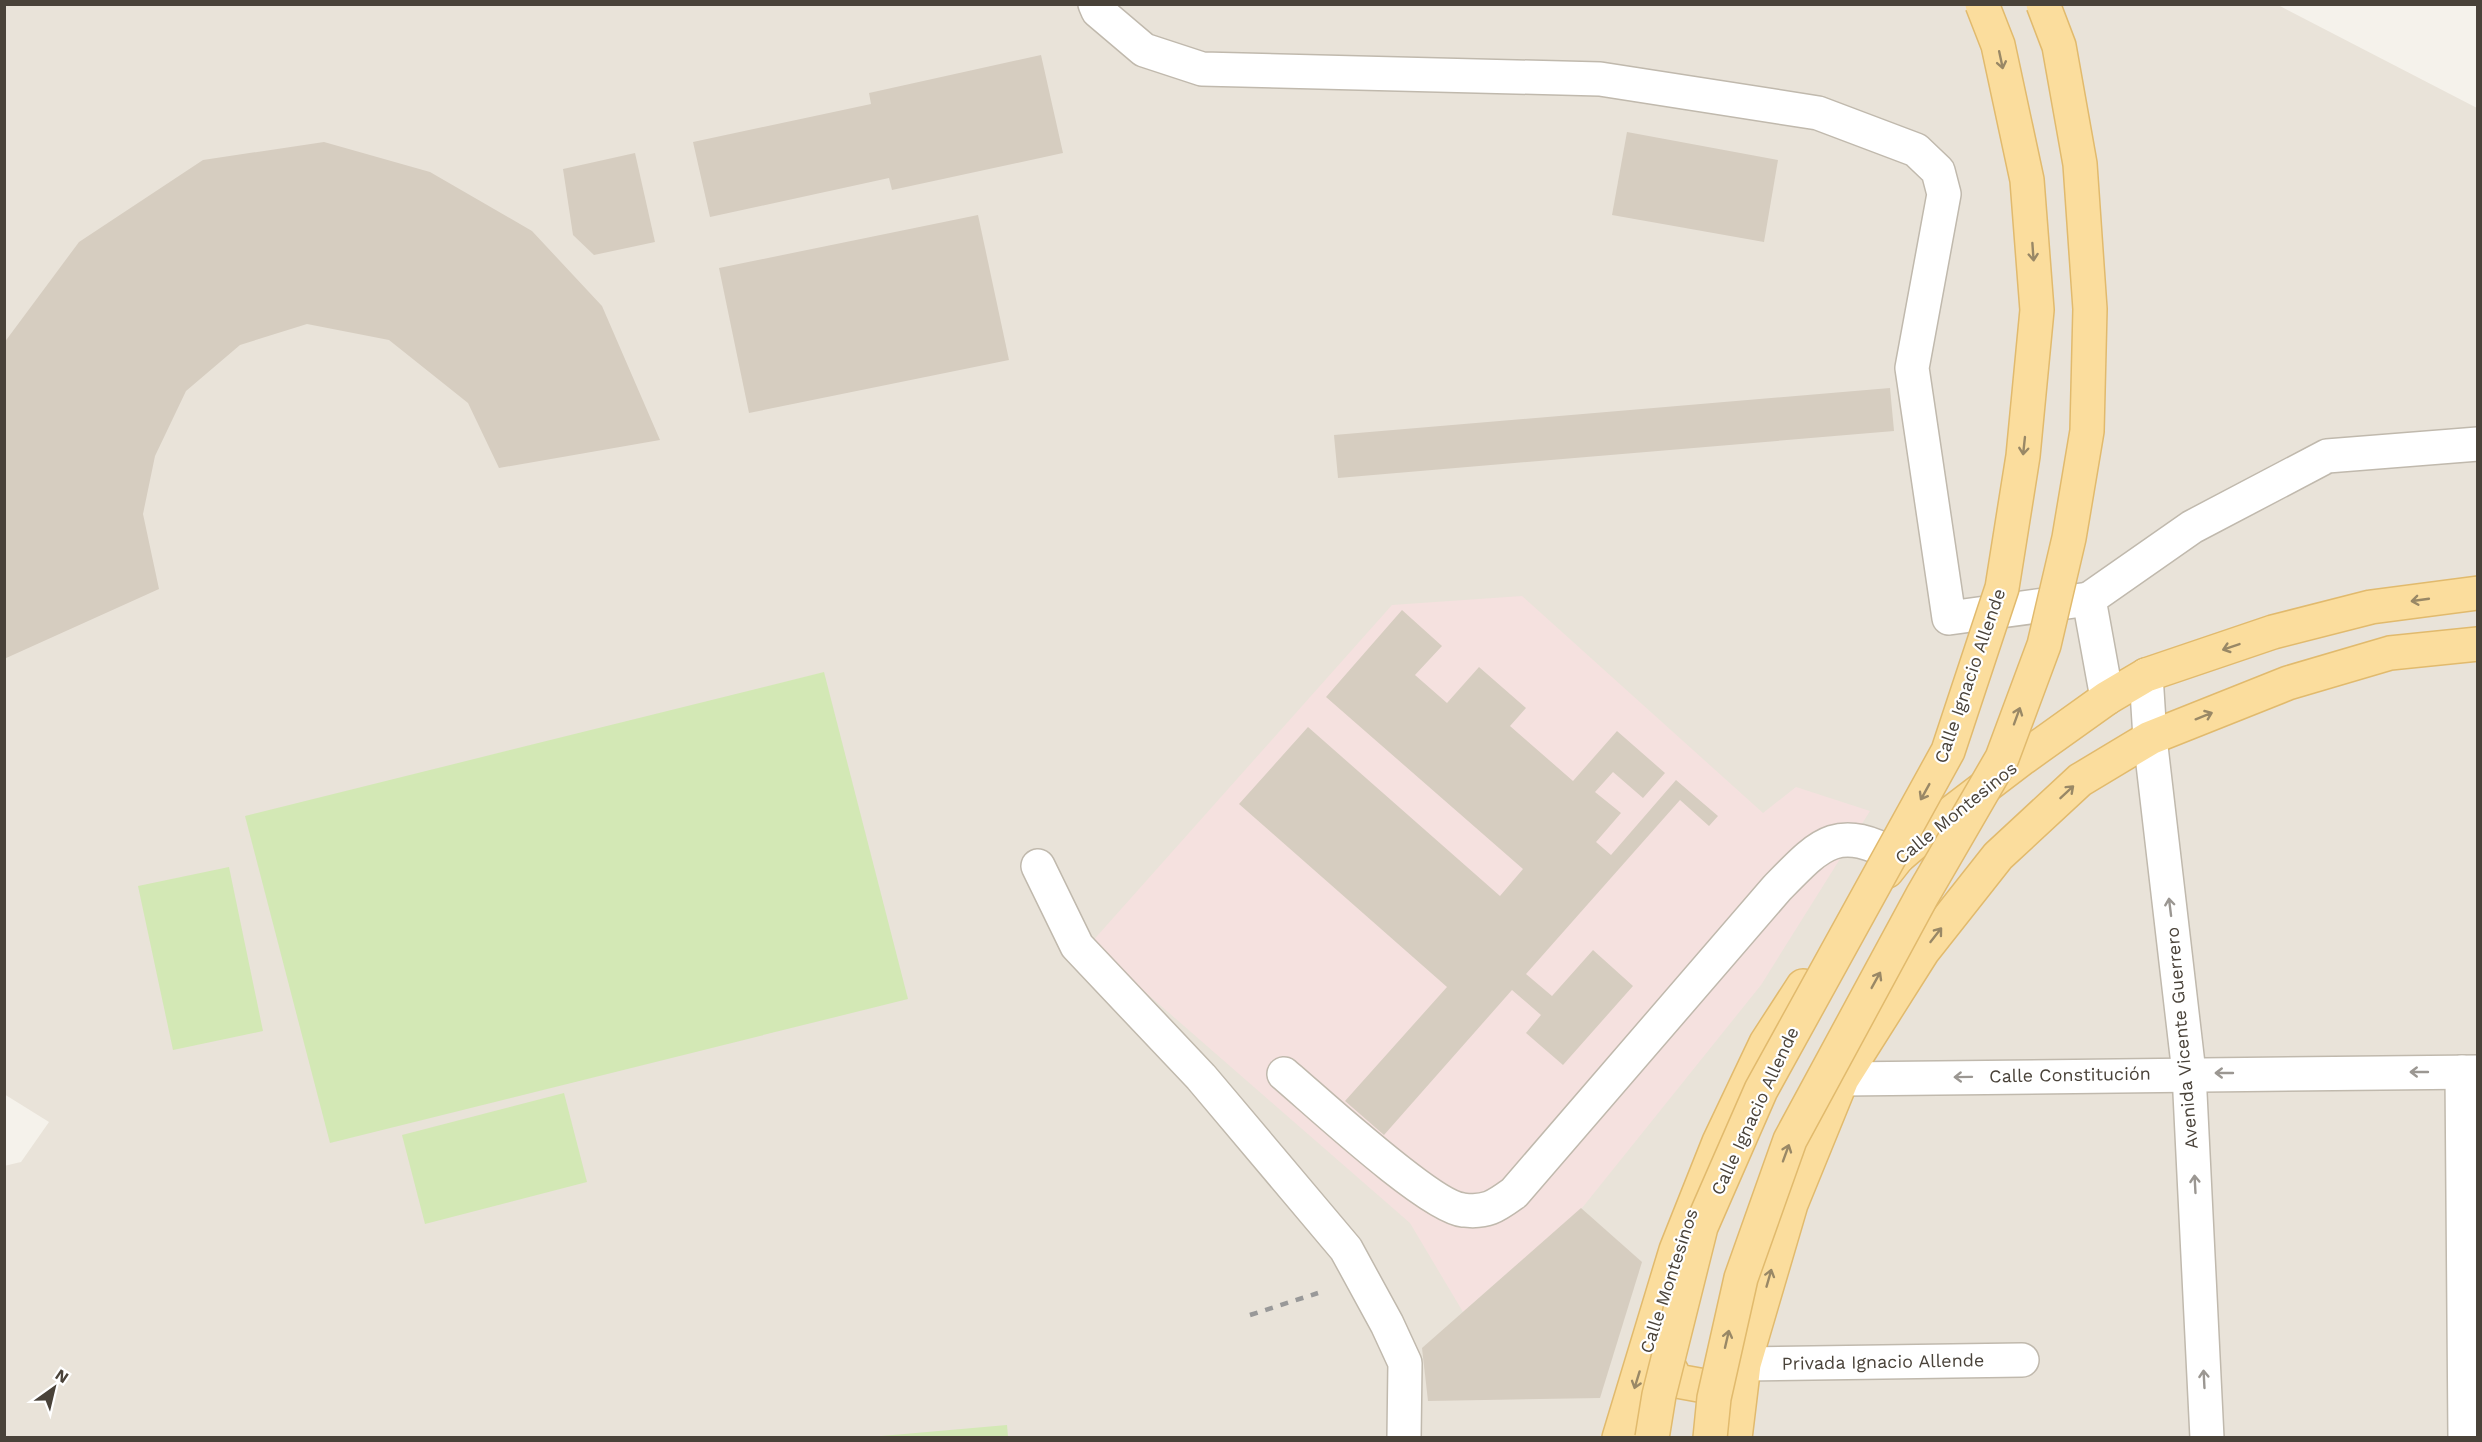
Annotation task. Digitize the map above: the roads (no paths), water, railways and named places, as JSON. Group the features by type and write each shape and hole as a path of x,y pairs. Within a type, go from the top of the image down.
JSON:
{"main road":[{"name":"Calle Ignacio Allende","path":"1652,1437 1659,1395 1701,1227 1761,1090 1948,751 2002,588 2023,456 2037,310 2028,180 1998,45 1982,4"},
{"path":"1710,1437 1714,1398 1741,1278 1790,1140 1922,896 2002,758 2044,645 2066,549 2087,431 2090,309 2080,164 2059,46 2043,4"},
{"name":"Calle Montesinos","path":"1619,1437 1676,1250 1719,1142 1766,1043 1841,927 1898,857 1939,822 2107,698 2146,675 2273,632 2371,607 2478,593"},
{"path":"1735,1437 1744,1364 1791,1204 1842,1079 1923,951 1998,856 2080,780 2150,738 2288,683 2390,653 2478,644"},
{"path":"1650,1335 1677,1381 1710,1387 1744,1364"}],"street":[{"path":"1095,4 1098,11 1144,50 1202,69 1600,79 1818,113 1916,150 1938,171 1944,194 1912,368 1949,618 2089,599 2192,527 2327,456 2478,444"},
{"path":"2089,599 2107,698"},
{"name":"Avenida Vicente Guerrero","path":"2146,675 2150,738 2189,1073 2207,1437"},
{"path":"1284,1074 1432,1197 1461,1210 1490,1210 1514,1193 1777,888 1813,851 1837,840 1848,840 1871,842 1898,857"},
{"path":"1038,866 1077,946 1201,1077 1346,1249 1387,1324 1405,1363 1404,1437"},
{"path":"2465,1437 2470,1072"},
{"name":"Calle Constitución","path":"1842,1079 2189,1073 2470,1072"},
{"name":"Privada Ignacio Allende","path":"1744,1364 2022,1360"}],"railway":[{"path":"1250,1315 1318,1293"}]}
